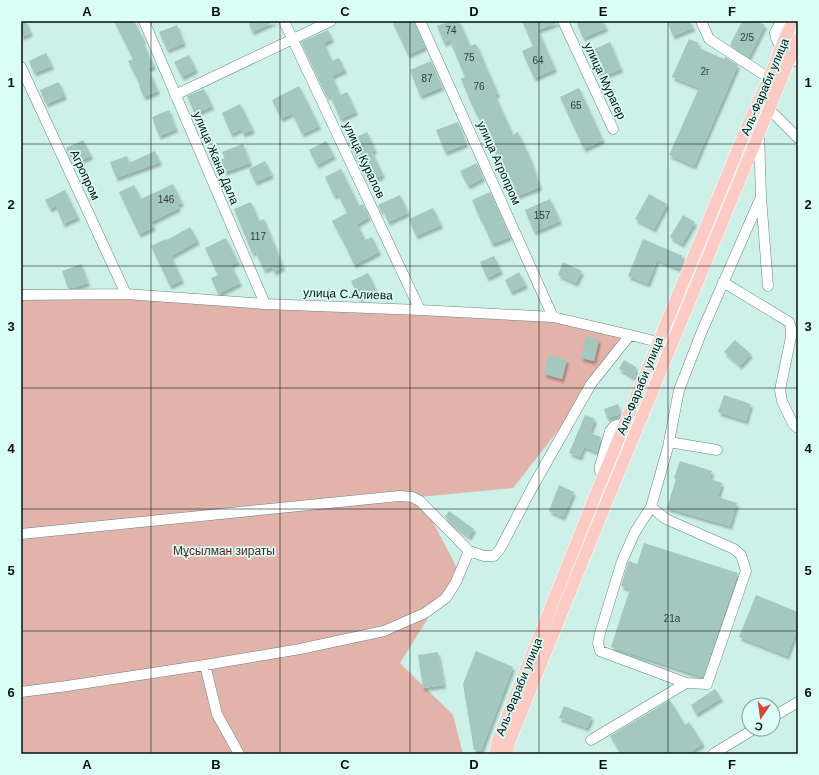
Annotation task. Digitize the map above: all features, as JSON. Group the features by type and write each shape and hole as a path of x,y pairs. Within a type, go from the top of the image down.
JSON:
{"main road":[{"name":"Аль-Фараби улица","path":"495,754 498,740 603,476 747,127 793,21"},
{"name":"Аль-Фараби улица","path":"507,754 509,743 670,348 769,109 795,58 798,39"}],"street":[{"name":"улица Жана Дала","path":"144,21 265,304"},
{"name":"улица Куралов","path":"284,21 420,310"},
{"path":"175,95 331,21"},
{"name":"улица Агропром","path":"420,21 554,317"},
{"name":"улица Мурагер","path":"563,21 613,129"},
{"path":"701,21 710,39 769,78"},
{"path":"781,21 775,33 776,38 781,48 795,58"},
{"name":"Агропром","path":"21,67 126,294"},
{"path":"769,109 798,138"},
{"path":"759,133 761,197 768,286"},
{"path":"651,507 666,519 734,549 741,555 746,572 707,684 686,683 600,651 598,643 622,561 635,532 651,507 669,442 680,390 702,331 761,197"},
{"path":"723,282 790,322 791,337 780,390 782,401 793,424 798,428"},
{"name":"улица С.Алиева","path":"21,296 126,294 265,304 554,317 658,342 670,348"},
{"path":"21,534 399,496 412,497 420,501 469,551 484,556 494,556 500,549 590,384 630,335"},
{"path":"669,442 716,450"},
{"path":"21,692 205,665 300,649 384,631 425,613 446,598 456,582 469,551"},
{"path":"205,665 217,714 239,754"},
{"path":"591,740 686,683"},
{"path":"781,712 798,702"},
{"path":"713,754 741,737"}],"green space":[{"name":"Мұсылман зираты","path":"126,294 553,317 635,333 513,488 420,497 458,570 400,663 453,715 463,754 21,754 21,295"}],"building":[{"path":"21,21 26,21 31,33 21,37"},
{"path":"114,21 134,21 144,40 142,41 154,66 148,69 158,91 144,97 139,86 140,85 128,61 133,59"},
{"path":"248,21 276,21 252,32"},
{"path":"392,21 414,21 425,47 408,55"},
{"path":"449,21 459,21 470,46 476,44 498,94 495,95 513,135 518,132 530,158 540,187 517,196 507,169 504,170 472,105 461,79 465,77 450,41 444,43 437,26"},
{"path":"522,21 557,21 557,23 538,30 555,69 534,78 522,51 533,46"},
{"path":"576,21 603,21 606,28 583,38"},
{"path":"667,21 690,21 693,28 673,36"},
{"path":"742,21 756,21 765,25 749,57 730,45"},
{"path":"177,25 184,43 167,50 159,32"},
{"path":"328,30 332,39 324,43 332,61 339,58 345,70 332,76 340,95 347,92 356,112 340,119 330,95 327,97 301,42"},
{"path":"689,39 699,43 697,47 724,59 725,57 738,65 694,166 669,155 699,88 672,77"},
{"path":"610,42 621,69 599,78 588,52"},
{"path":"46,53 52,66 34,73 29,61"},
{"path":"189,55 196,70 182,77 174,62"},
{"path":"431,61 442,87 420,96 410,70"},
{"path":"59,82 65,96 46,104 40,90"},
{"path":"299,86 319,126 302,134 292,113 281,119 272,100"},
{"path":"579,88 603,140 584,149 560,97"},
{"path":"204,89 212,106 195,114 187,96"},
{"path":"240,104 253,130 243,134 241,129 231,134 222,113"},
{"path":"169,110 176,129 159,136 152,117"},
{"path":"458,122 466,144 445,152 436,130"},
{"path":"367,132 375,150 372,152 383,175 368,182 348,141"},
{"path":"83,140 91,156 73,164 66,148"},
{"path":"326,141 334,156 317,165 309,150"},
{"path":"243,144 250,163 225,172 220,160 225,158 222,152"},
{"path":"155,151 160,162 116,178 110,162 127,156 129,163"},
{"path":"265,161 272,175 255,182 249,169"},
{"path":"477,163 483,178 468,186 460,171"},
{"path":"341,169 359,206 363,204 369,217 357,224 365,240 372,237 379,252 354,265 332,221 347,213 338,194 334,196 325,177"},
{"path":"173,184 182,203 177,205 179,208 151,222 154,227 139,234 119,192 134,185 141,199"},
{"path":"65,190 78,217 63,224 56,206 50,209 45,200"},
{"path":"490,192 510,237 492,244 472,200"},
{"path":"649,194 667,204 654,229 635,219"},
{"path":"400,195 408,213 388,222 383,210 381,211 378,205"},
{"path":"550,199 560,221 534,232 525,210"},
{"path":"251,202 259,221 264,219 283,267 274,272 272,267 264,270 255,251 252,253 234,209"},
{"path":"433,208 441,225 416,236 409,219"},
{"path":"683,215 695,222 682,244 670,237"},
{"path":"190,227 198,241 171,256 182,280 170,286 151,246 166,239 167,240"},
{"path":"226,238 238,262 231,265 240,283 218,294 211,278 218,275 205,248"},
{"path":"643,239 683,256 681,257 685,259 680,269 657,260 648,284 628,276"},
{"path":"494,256 501,271 487,278 480,262"},
{"path":"563,262 582,271 576,283 558,275"},
{"path":"81,264 88,283 73,288 68,288 62,271"},
{"path":"519,272 526,285 511,292 505,280"},
{"path":"368,273 376,290 359,298 351,281"},
{"path":"586,336 599,340 594,361 581,358"},
{"path":"735,340 751,354 740,366 724,352"},
{"path":"548,355 567,360 562,379 544,374"},
{"path":"624,360 636,367 635,378 619,369"},
{"path":"724,395 751,404 746,421 718,412"},
{"path":"618,404 621,414 607,418 604,409"},
{"path":"585,415 595,419 590,433 601,437 597,452 584,447 580,457 569,453"},
{"path":"680,461 712,471 710,479 722,483 718,497 737,503 730,526 667,508 676,479 674,478"},
{"path":"559,485 574,492 563,517 549,511"},
{"path":"449,511 474,529 469,537 445,517"},
{"path":"644,543 738,573 703,677 611,647 630,589 621,586 628,563 629,561 637,564"},
{"path":"756,595 798,612 798,628 787,656 739,637"},
{"path":"476,651 513,667 481,751 474,750 463,684"},
{"path":"438,652 444,685 423,688 418,655"},
{"path":"715,689 721,698 696,714 691,705"},
{"path":"670,700 685,725 689,722 703,744 687,754 621,754 610,736"},
{"path":"564,706 592,717 587,728 559,718"}]}
